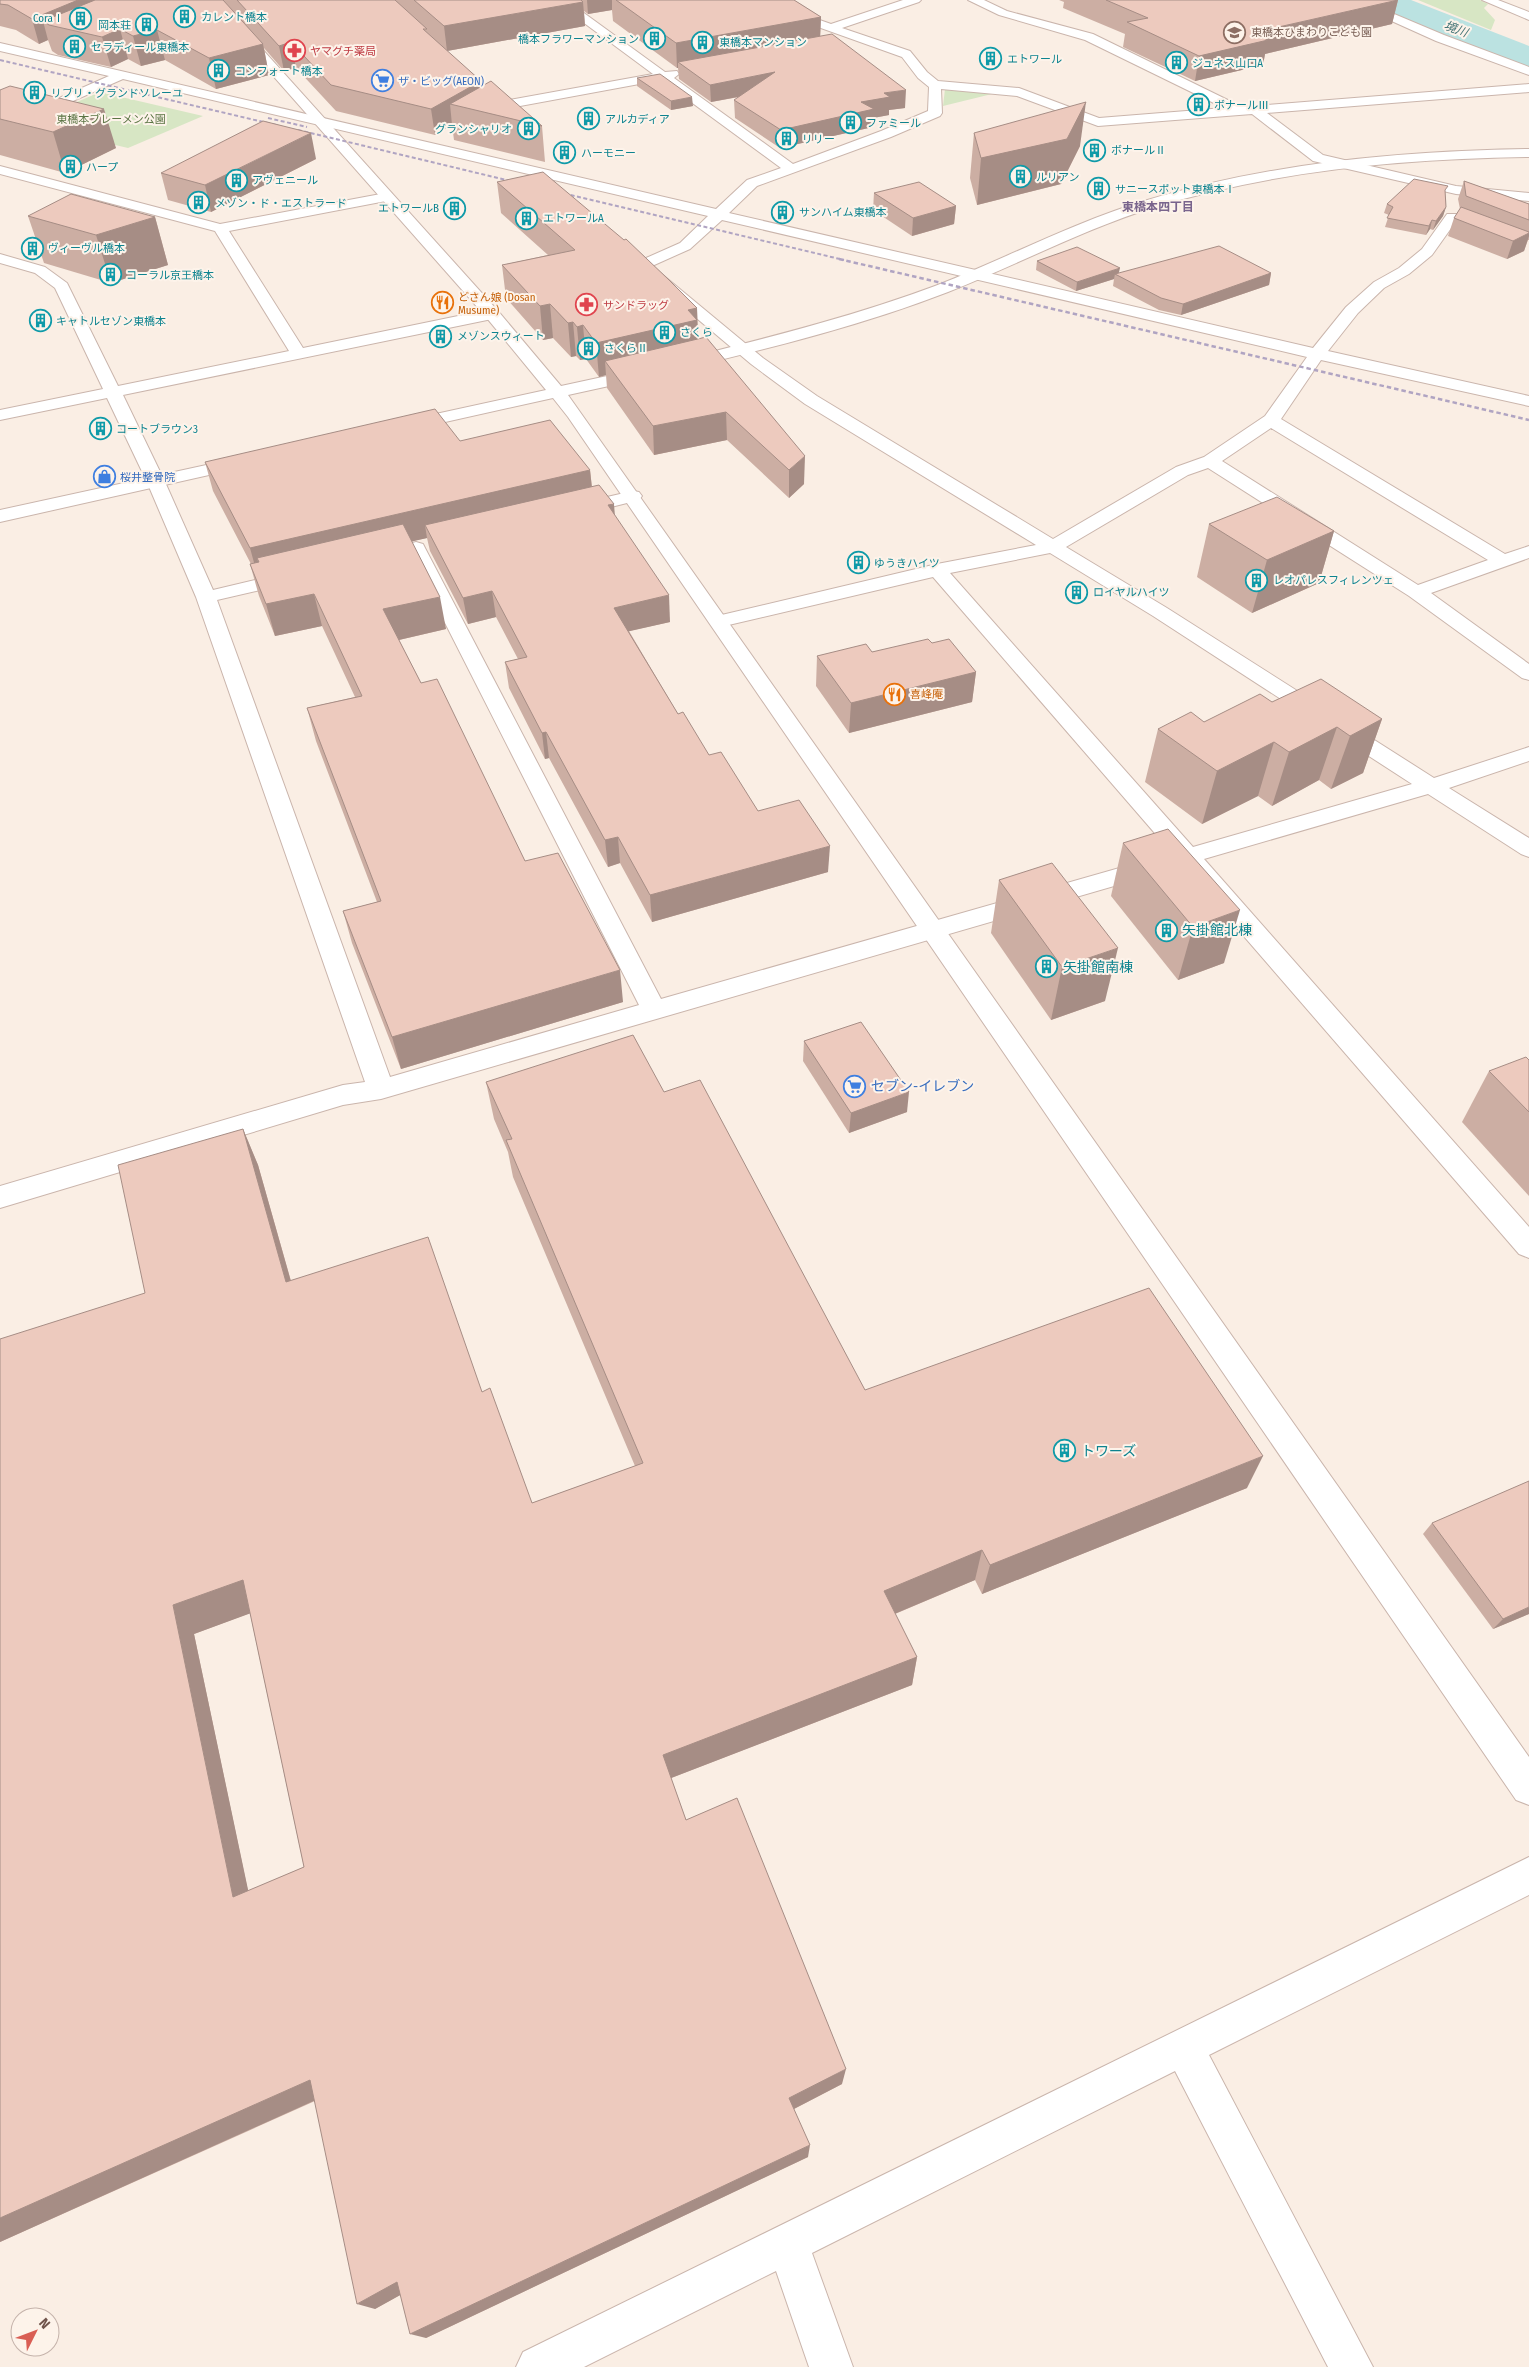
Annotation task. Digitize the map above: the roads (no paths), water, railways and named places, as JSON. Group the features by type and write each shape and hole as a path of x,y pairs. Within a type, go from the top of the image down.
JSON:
{"street":[{"path":"559,0 791,169"},
{"path":"752,0 906,54 916,63 925,80 935,85 1019,92 1098,122 1529,88"},
{"path":"832,27 915,0"},
{"path":"974,0 1004,13 1089,37 1238,110"},
{"path":"1351,0 1440,38 1529,71"},
{"path":"1488,0 1529,16"},
{"path":"1502,6 1523,0"},
{"path":"212,1 386,198 492,314 558,392 633,496 932,930 1529,1787"},
{"path":"585,20 605,16"},
{"path":"837,44 866,39"},
{"path":"0,46 1317,354 1529,401"},
{"path":"30,54 48,46"},
{"path":"485,114 500,106 681,73"},
{"path":"0,129 122,76"},
{"path":"935,85 935,113 886,134 752,183 685,246 642,265 743,350 811,400 1160,612 1529,850"},
{"path":"487,95 500,106"},
{"path":"1254,109 1308,152 1340,164 1456,190 1529,197"},
{"path":"428,147 445,137"},
{"path":"390,430 743,350 858,318 978,275 1089,226 1149,204 1246,180 1340,164 1436,156 1529,153"},
{"path":"0,170 220,228 386,198"},
{"path":"720,621 937,570 1052,546 1182,471 1210,460 1270,420 1317,354 1352,310 1379,285 1404,271 1427,252 1452,217 1451,195 1456,190"},
{"path":"1452,217 1470,224"},
{"path":"220,228 300,354"},
{"path":"0,258 40,270 62,286 156,482 206,597 380,1089"},
{"path":"0,415 492,314"},
{"path":"1270,420 1503,561"},
{"path":"0,516 254,460"},
{"path":"1210,460 1416,592 1529,674"},
{"path":"560,513 633,496"},
{"path":"416,548 654,1009"},
{"path":"1416,592 1529,552"},
{"path":"937,570 1529,1246"},
{"path":"206,597 311,572"},
{"path":"0,1197 343,1095 380,1089 1186,855 1431,786 1529,754"},
{"path":"538,2367 1529,1875"},
{"path":"1183,2046 1351,2367"},
{"path":"787,2243 831,2367"}],"waterway":[{"name":"境川","path":"1383,0 1529,57"}],"railway":[{"path":"0,60 276,125"},
{"path":"268,118 307,127"},
{"path":"298,130 519,183"},
{"path":"558,192 844,260"},
{"path":"839,259 1529,420"}],"place":[{"name":"カレント橋本","path":"185,17"},
{"name":"CoraⅠ","path":"80,18"},
{"name":"岡本荘","path":"147,25"},
{"name":"東橋本ひまわりこども園","path":"1235,32"},
{"name":"橋本フラワーマンション","path":"655,39"},
{"name":"東橋本マンション","path":"703,42"},
{"name":"セラディール東橋本","path":"75,47"},
{"name":"ヤマグチ薬局","path":"294,51"},
{"name":"エトワール","path":"991,59"},
{"name":"ジュネス山口A","path":"1176,63"},
{"name":"コンフォート橋本","path":"219,71"},
{"name":"ザ・ビッグ(AEON)","path":"382,81"},
{"name":"リブリ・グランドソレーユ","path":"35,93"},
{"name":"ボナールⅢ","path":"1198,105"},
{"name":"アルカディア","path":"589,119"},
{"name":"ファミール","path":"850,123"},
{"name":"グランシャリオ","path":"528,129"},
{"name":"リリー","path":"786,139"},
{"name":"ボナールⅡ","path":"1095,150"},
{"name":"ハーモニー","path":"565,153"},
{"name":"ハープ","path":"70,167"},
{"name":"ルリアン","path":"1020,177"},
{"name":"アヴェニール","path":"236,180"},
{"name":"サニースポット東橋本Ⅰ","path":"1099,189"},
{"name":"メゾン・ド・エストラード","path":"199,203"},
{"name":"エトワールB","path":"455,208"},
{"name":"サンハイム東橋本","path":"783,212"},
{"name":"エトワールA","path":"527,218"},
{"name":"ヴィーヴル橋本","path":"32,248"},
{"name":"コーラル京王橋本","path":"110,275"},
{"name":"どさん娘 (Dosan Musume)","path":"442,303"},
{"name":"サンドラッグ","path":"587,305"},
{"name":"キャトルセゾン東橋本","path":"40,321"},
{"name":"さくら","path":"664,332"},
{"name":"メゾンスウィート","path":"441,336"},
{"name":"さくらⅡ","path":"588,348"},
{"name":"コートブラウン3","path":"100,429"},
{"name":"桜井整骨院","path":"104,477"},
{"name":"ゆうきハイツ","path":"858,563"},
{"name":"レオパレスフィレンツェ","path":"1257,580"},
{"name":"ロイヤルハイツ","path":"1077,592"},
{"name":"喜峰庵","path":"894,694"},
{"name":"矢掛館北棟","path":"1166,930"},
{"name":"矢掛館南棟","path":"1047,967"},
{"name":"セブン-イレブン","path":"855,1086"},
{"name":"トワーズ","path":"1065,1451"}],"district":[{"name":"東橋本四丁目","path":"1158,207"}],"park label":[{"name":"東橋本ブレーメン公園","path":"111,119"}]}
